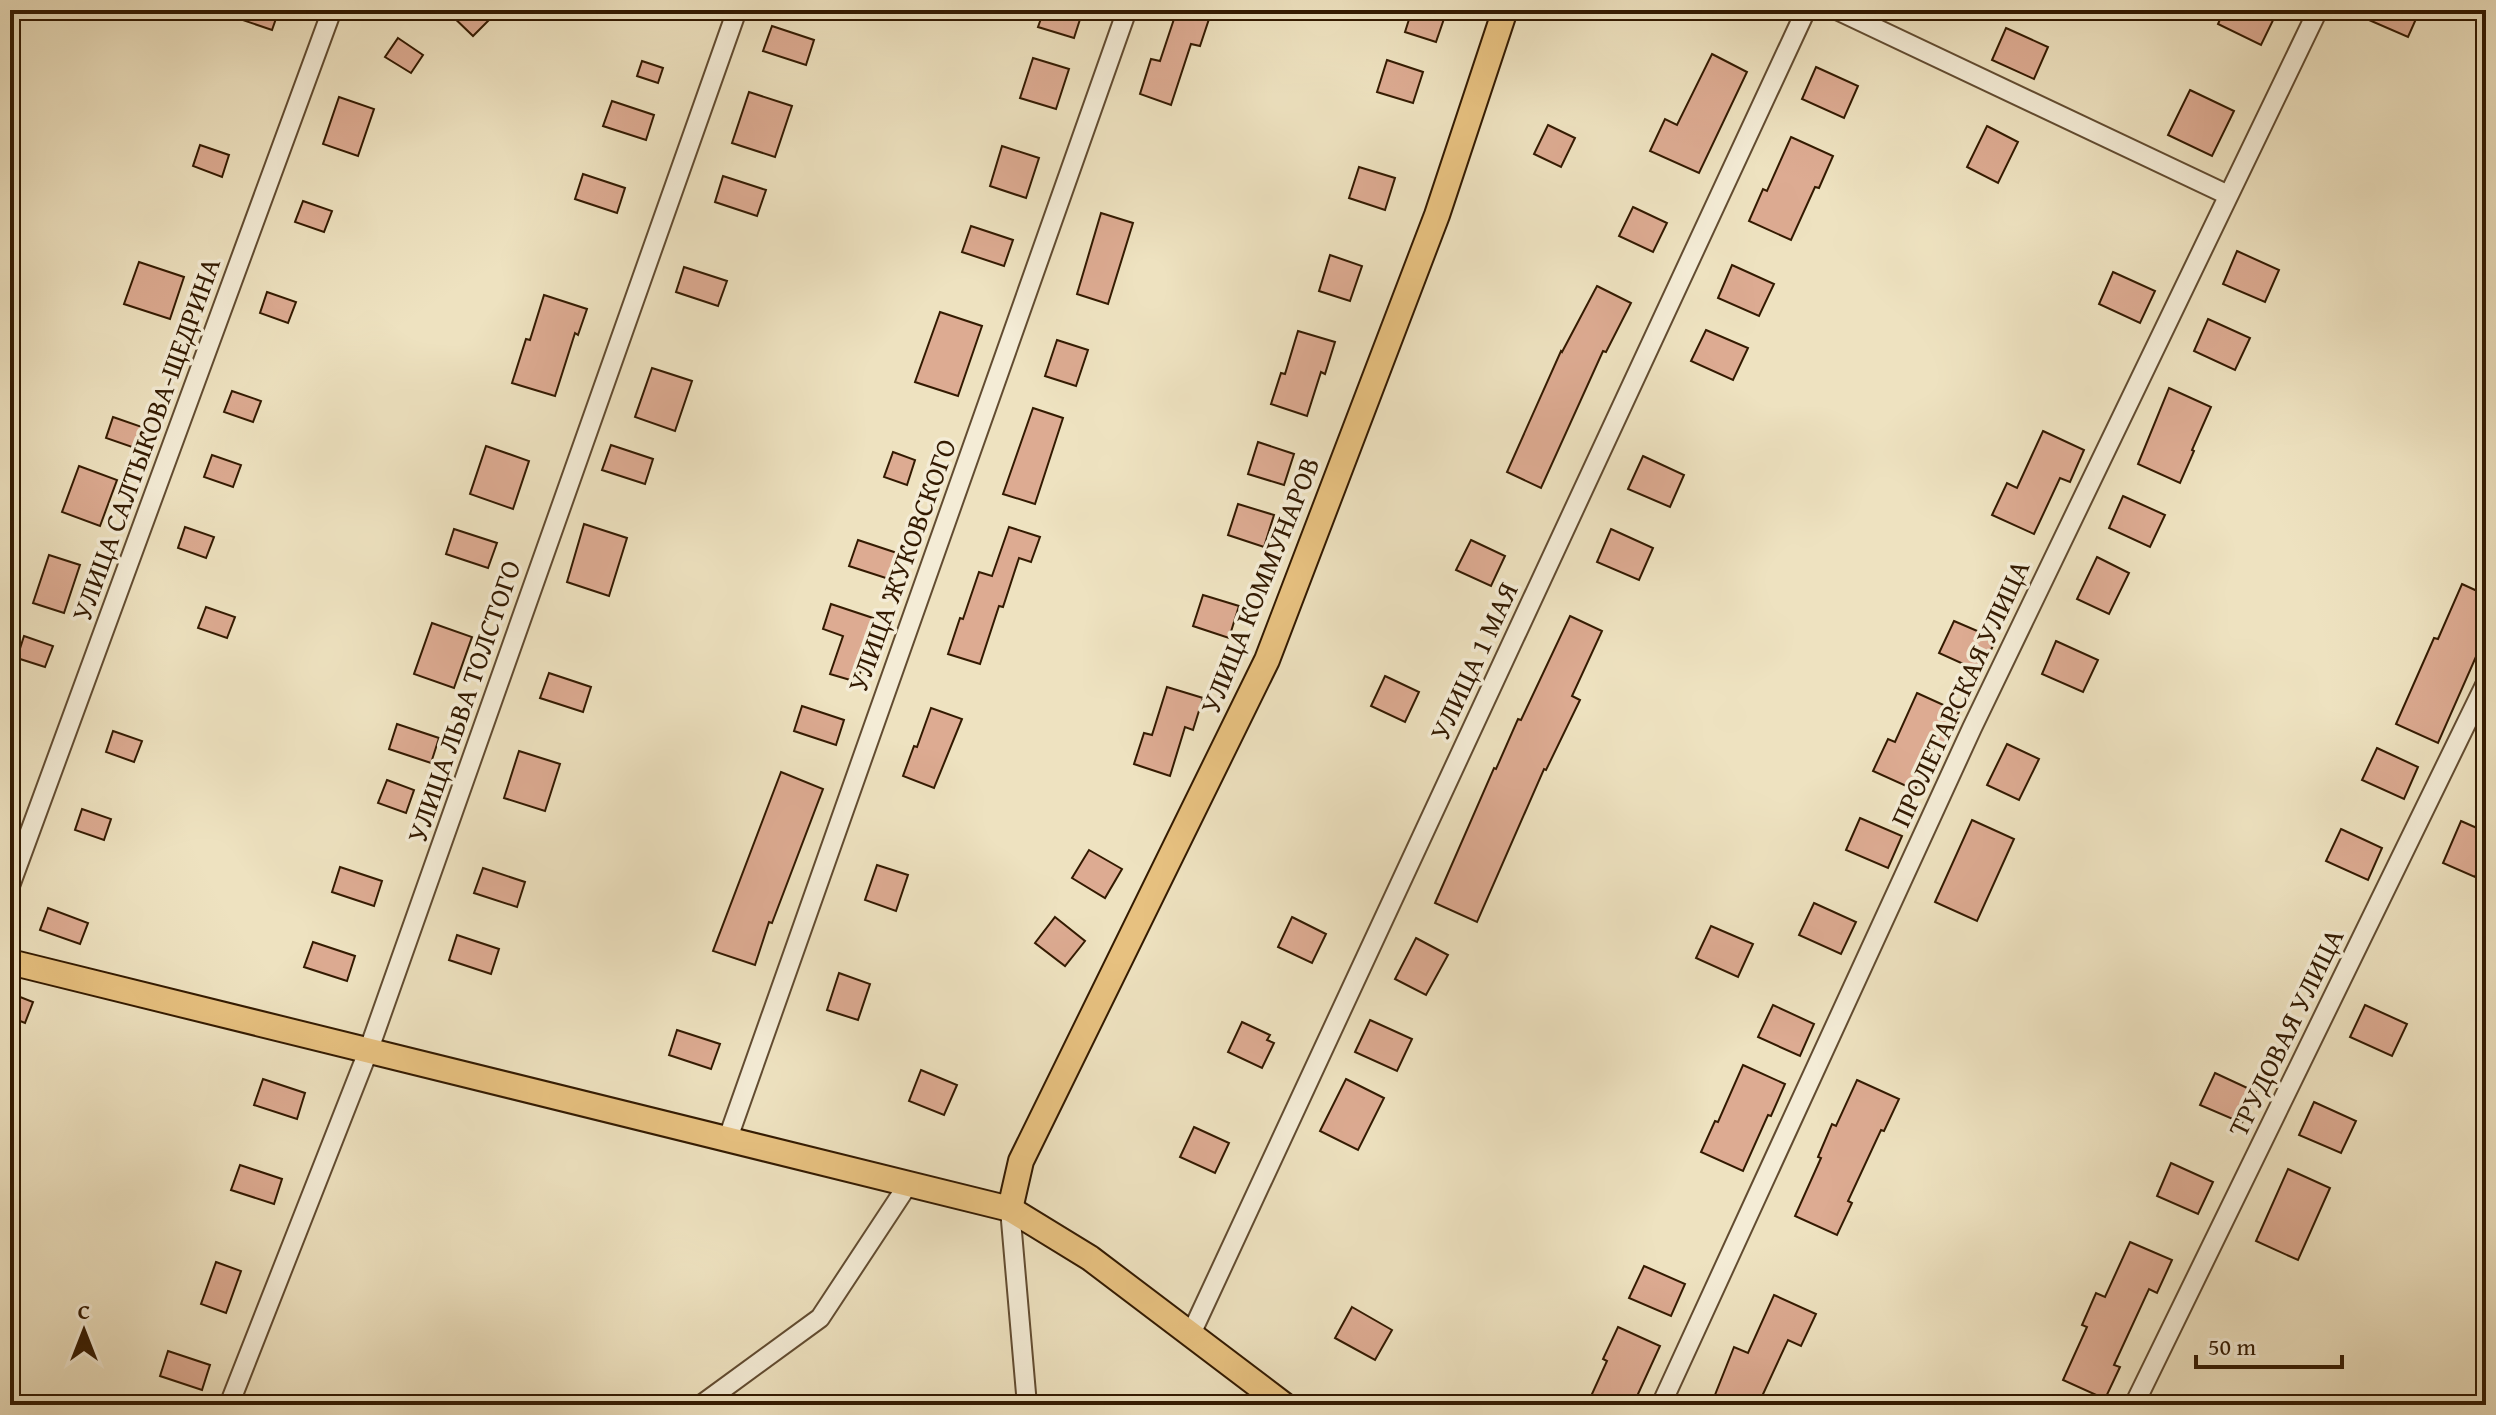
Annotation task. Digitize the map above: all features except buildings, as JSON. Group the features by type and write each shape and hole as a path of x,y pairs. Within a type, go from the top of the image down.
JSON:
{"main road":[{"name":"УЛИЦА КОММУНАРОВ","path":"1010,1209 1021,1161 1267,660 1437,215 1505,10"},
{"path":"10,962 1010,1209 1090,1258 1284,1405"}],"street":[{"name":"УЛИЦА САЛТЫКОВА-ЩЕДРИНА","path":"10,886 332,10"},
{"name":"УЛИЦА ЛЬВА ТОЛСТОГО","path":"229,1405 369,1049 737,10"},
{"name":"УЛИЦА ЖУКОВСКОГО","path":"728,1138 1127,10"},
{"name":"УЛИЦА 1 МАЯ","path":"1190,1336 1806,10"},
{"path":"1837,10 2228,195"},
{"name":"ПРОЛЕТАРСКАЯ УЛИЦА","path":"1661,1405 1972,728 2318,10"},
{"name":"ТРУДОВАЯ УЛИЦА","path":"2134,1405 2486,683"},
{"path":"701,1405 820,1318 909,1183"},
{"path":"1010,1209 1027,1405"}]}
